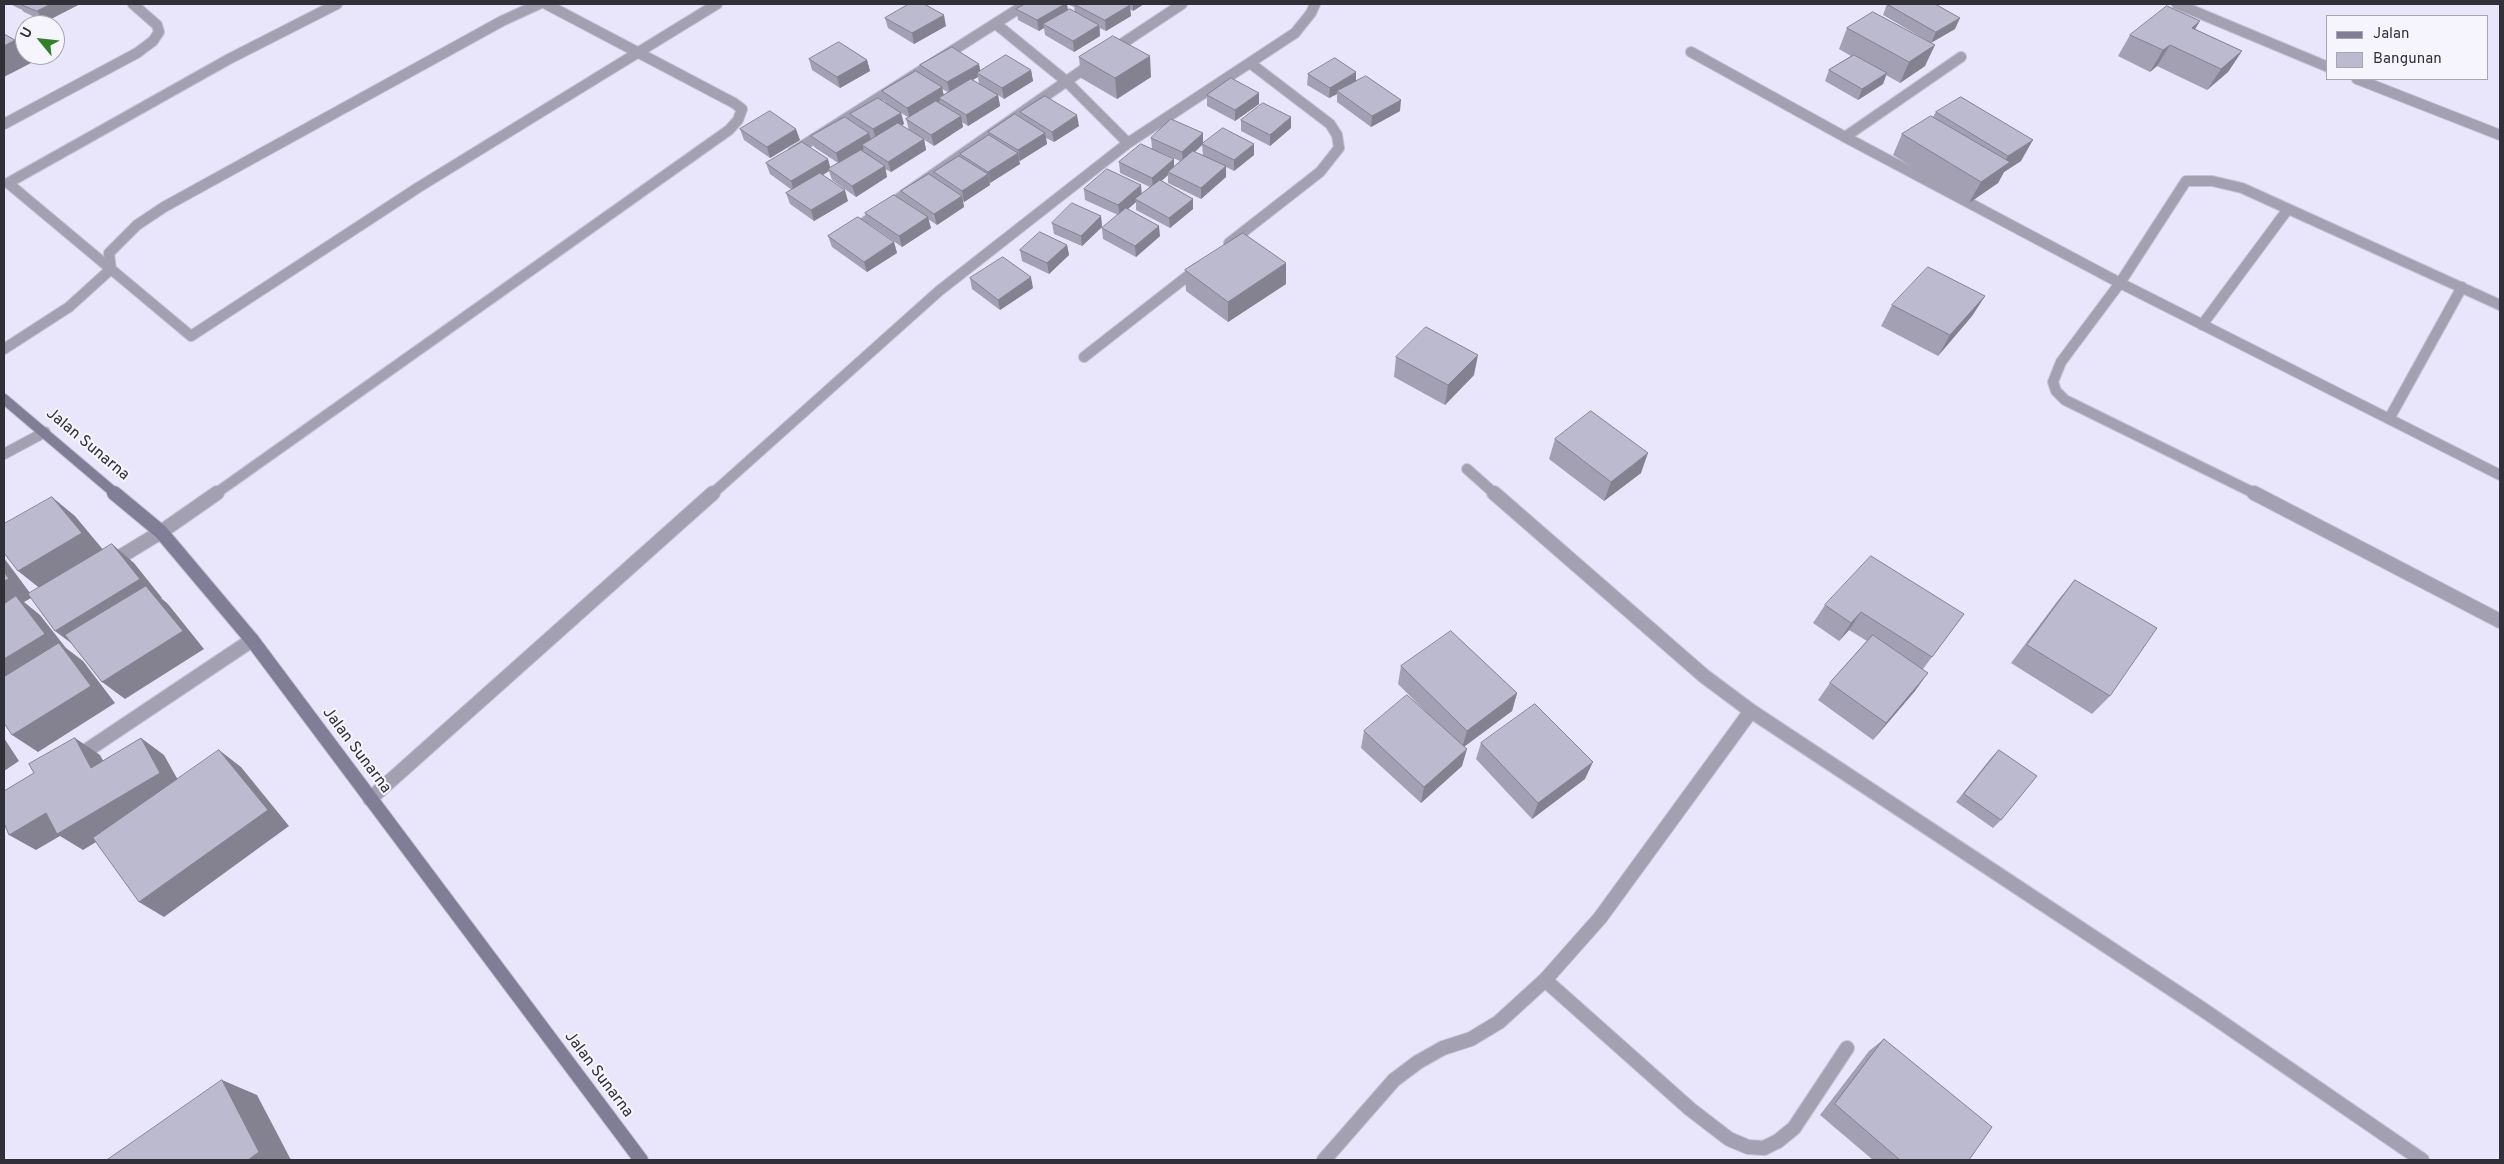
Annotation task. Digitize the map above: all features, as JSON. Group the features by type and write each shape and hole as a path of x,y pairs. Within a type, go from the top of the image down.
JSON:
{"street":[{"path":"4,124 119,63 153,42 159,32 157,25 133,4"},
{"path":"337,4 229,60 8,183 191,336 418,187 717,4"},
{"path":"111,269 109,253 137,225 164,207 493,26 539,4"},
{"path":"103,567 161,532 730,130 738,120 742,109 734,103 546,4"},
{"path":"789,155 1026,4"},
{"path":"840,240 1066,80 1182,4"},
{"path":"370,798 939,291 1128,144 1295,32 1312,13 1315,4"},
{"path":"2177,4 2326,66"},
{"path":"996,24 1066,80 1128,144"},
{"path":"1690,52 2120,284 2500,475"},
{"path":"1845,137 1961,57"},
{"path":"1084,357 1320,172 1339,148 1338,135 1330,124 1250,63"},
{"path":"2360,80 2500,135"},
{"path":"2500,305 2242,188 2212,181 2186,181 2120,284 2061,362 2053,382 2056,391 2065,400 2265,498 2500,621"},
{"path":"2202,325 2288,209"},
{"path":"4,349 69,307 111,269"},
{"path":"2389,419 2462,287"},
{"name":"Jalan Sunarna","path":"4,399 161,532 252,640 641,1160"},
{"path":"4,454 45,432"},
{"path":"1467,469 1704,676 1751,711 2202,1009 2422,1160"},
{"path":"62,767 252,640"},
{"path":"1324,1160 1394,1080 1418,1062 1444,1048 1472,1039 1499,1022 1545,980 1600,918 1751,711"},
{"path":"1545,980 1690,1109 1729,1139 1748,1147 1764,1148 1778,1141 1794,1128 1847,1048"}],"building":[{"path":"20,4 51,4 37,11"},
{"path":"909,4 924,4 944,15 912,33 885,18"},
{"path":"1025,4 1065,4 1037,20 1016,9"},
{"path":"1074,4 1127,4 1130,5 1105,20"},
{"path":"1887,4 1935,4 1960,18 1936,32"},
{"path":"2167,6 2200,21 2192,28 2242,51 2221,69 2170,45 2163,50 2130,35"},
{"path":"1070,9 1099,25 1073,41 1043,24"},
{"path":"1873,12 1935,45 1909,62 1847,28"},
{"path":"4,34 15,40 4,46"},
{"path":"1113,36 1150,56 1115,78 1079,57"},
{"path":"839,42 867,60 837,77 809,59"},
{"path":"952,47 979,64 947,82 920,65"},
{"path":"1006,55 1031,70 1002,88 977,73"},
{"path":"1854,55 1887,73 1862,89 1829,70"},
{"path":"1335,58 1356,72 1330,88 1308,74"},
{"path":"916,71 942,87 907,108 882,91"},
{"path":"1366,76 1401,100 1372,116 1337,91"},
{"path":"1231,78 1259,93 1235,110 1207,95"},
{"path":"971,79 998,95 966,115 939,98"},
{"path":"1045,96 1077,115 1052,132 1020,112"},
{"path":"1961,97 2033,140 2008,156 1936,112"},
{"path":"878,98 901,113 873,129 850,114"},
{"path":"936,101 961,116 931,135 906,119"},
{"path":"1263,103 1291,117 1270,135 1241,120"},
{"path":"770,111 796,129 767,147 740,129"},
{"path":"1015,114 1045,133 1018,150 988,132"},
{"path":"1931,116 2010,162 1981,182 1902,134"},
{"path":"845,117 869,133 836,153 811,136"},
{"path":"1171,119 1203,133 1182,152 1151,138"},
{"path":"898,123 924,139 888,162 862,145"},
{"path":"1223,128 1254,144 1234,160 1202,144"},
{"path":"989,135 1018,153 988,172 960,154"},
{"path":"802,142 828,159 791,181 766,163"},
{"path":"1141,144 1174,159 1152,178 1119,162"},
{"path":"861,150 885,166 852,186 828,169"},
{"path":"1193,151 1226,166 1201,188 1168,172"},
{"path":"959,156 988,174 962,191 934,172"},
{"path":"1107,169 1141,185 1118,205 1084,189"},
{"path":"820,173 845,190 811,210 786,193"},
{"path":"929,174 962,196 934,214 901,191"},
{"path":"1160,180 1193,199 1169,218 1135,199"},
{"path":"894,195 928,217 899,236 865,213"},
{"path":"1072,203 1101,216 1081,236 1052,223"},
{"path":"1126,208 1159,226 1135,246 1102,228"},
{"path":"858,217 894,242 864,262 828,236"},
{"path":"1040,232 1067,245 1047,263 1020,250"},
{"path":"1243,233 1286,263 1228,302 1185,270"},
{"path":"1003,257 1031,277 998,300 970,278"},
{"path":"1928,267 1985,296 1950,335 1892,305"},
{"path":"1426,327 1478,355 1448,385 1396,357"},
{"path":"1591,411 1648,453 1611,482 1555,439"},
{"path":"52,497 82,533 18,571 4,553 4,524"},
{"path":"112,544 140,579 55,631 28,594"},
{"path":"1871,556 1964,614 1932,657 1861,612 1851,623 1825,605"},
{"path":"4,572 9,579 4,581"},
{"path":"2075,580 2157,628 2110,696 2027,645"},
{"path":"146,586 183,631 102,682 65,635"},
{"path":"16,596 45,634 4,659 4,604"},
{"path":"1451,631 1517,693 1467,731 1401,666"},
{"path":"1873,635 1928,673 1886,723 1830,683"},
{"path":"59,643 91,686 12,735 4,723 4,677"},
{"path":"1407,695 1467,749 1424,787 1364,731"},
{"path":"1535,704 1593,762 1538,803 1481,743"},
{"path":"75,738 91,768 141,738 160,773 57,834 46,813 9,835 4,823 4,791 34,773 29,764"},
{"path":"219,750 268,810 139,902 93,838"},
{"path":"1999,750 2037,776 2001,820 1964,794"},
{"path":"1884,1039 1992,1127 1969,1160 1900,1160 1835,1104"},
{"path":"222,1080 259,1152 248,1160 107,1160"}]}
